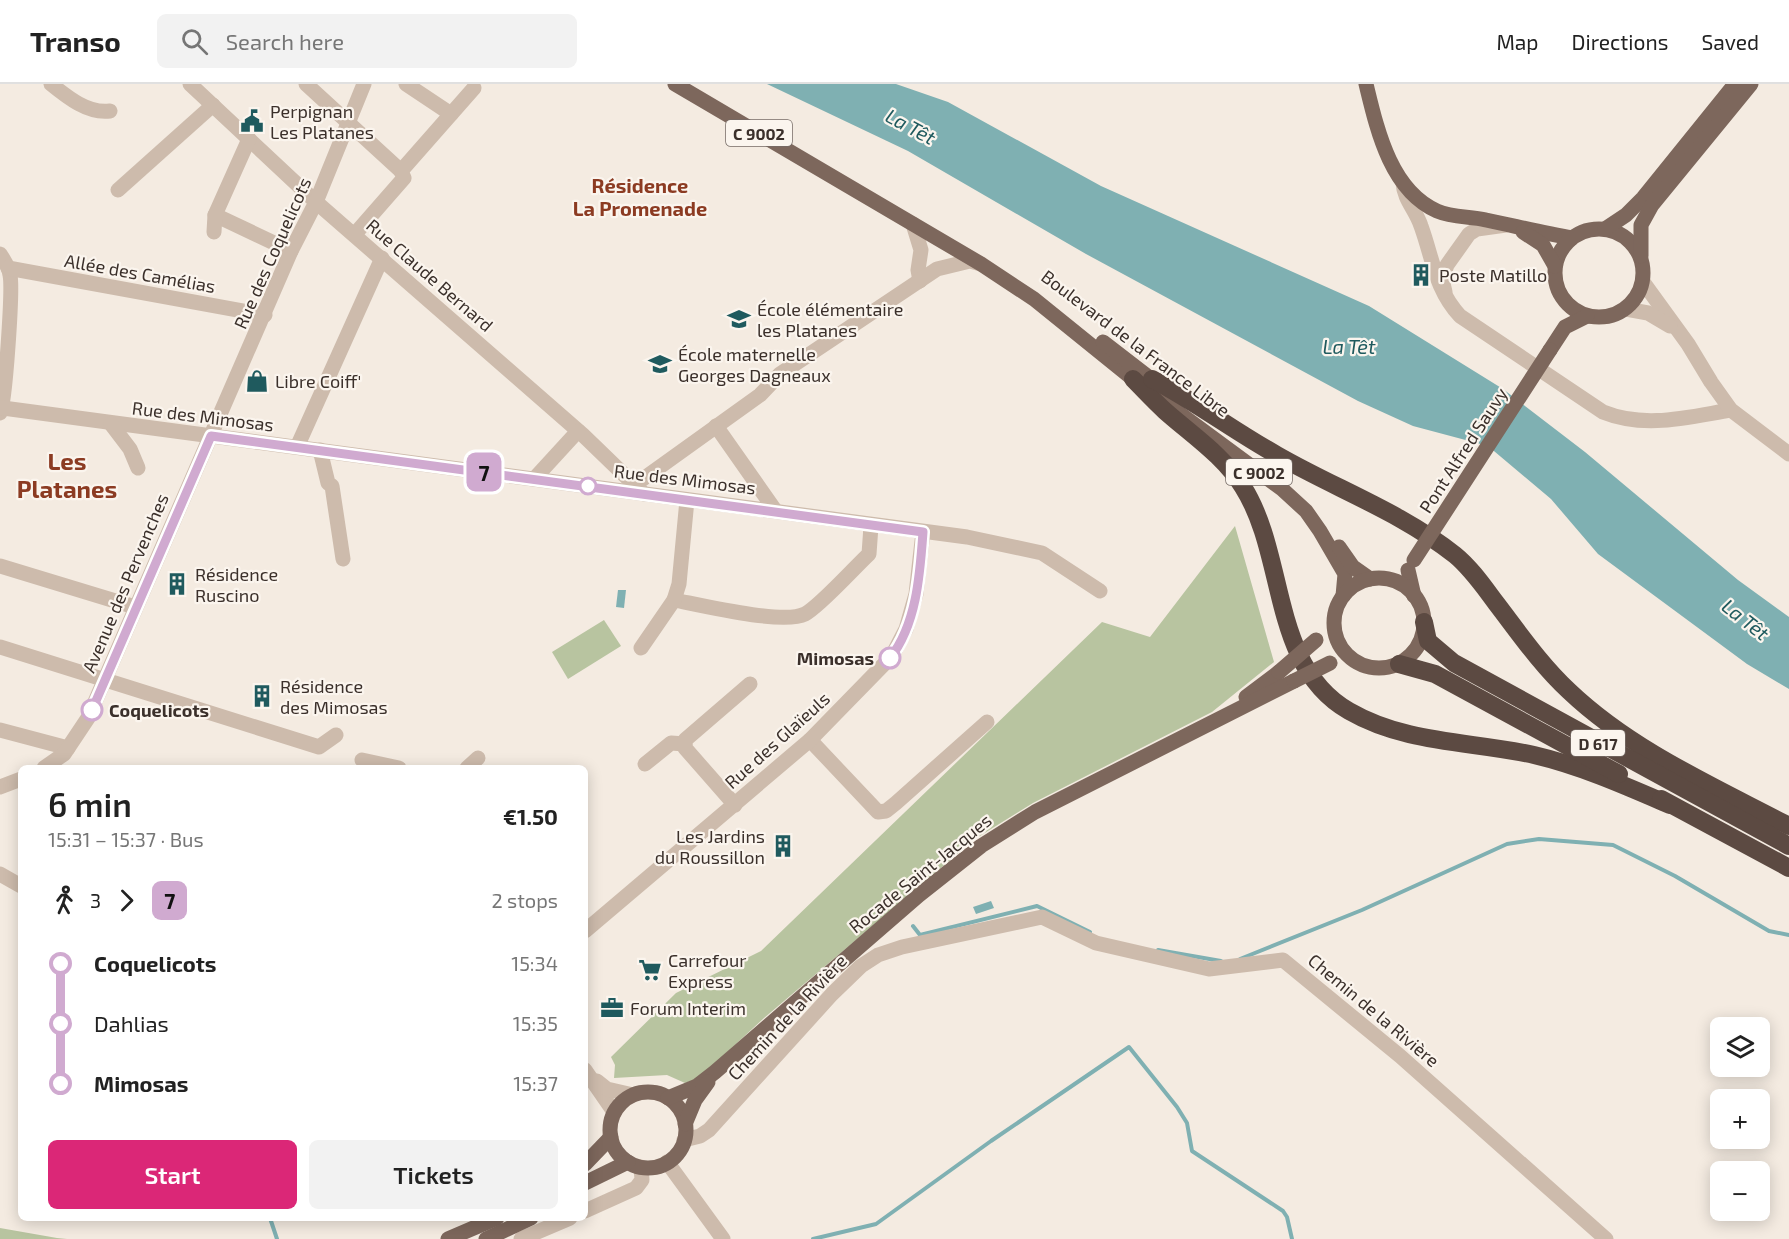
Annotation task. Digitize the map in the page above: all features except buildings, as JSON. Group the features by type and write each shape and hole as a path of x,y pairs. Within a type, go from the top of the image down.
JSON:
{"highway":[{"path":"1133,379 1162,409 1223,461 1242,485 1255,508 1268,541 1287,624 1304,665 1332,699 1348,711 1368,721 1411,736 1534,755 1596,775 1670,804"},
{"path":"1152,379 1278,456 1424,532 1458,557 1479,580 1538,658 1568,690 1605,723 1689,774 1789,826"},
{"name":"D 617","path":"1424,622 1428,641 1454,663 1789,846"},
{"name":"D 617","path":"1399,664 1419,668 1450,682 1789,868"}],"main road":[{"name":"Boulevard de la France Libre","path":"675,84 981,264 1034,299 1133,379 1272,482 1306,511 1345,574 1343,596"},
{"path":"1366,84 1376,131 1403,183 1417,199 1436,210 1454,216 1572,238"},
{"path":"1376,84 1393,164"},
{"path":"1735,84 1643,198 1626,215 1605,229 1582,232 1564,246 1556,266 1557,287 1569,305 1587,316 1600,317 1626,309 1640,292 1643,282 1641,225 1652,205 1751,84"},
{"name":"Boulevard de la France Libre","path":"844,182 907,212 975,251 1039,293 1292,487 1314,508 1346,558 1370,579"},
{"path":"1511,225 1543,244 1556,266"},
{"path":"1605,229 1628,238 1642,259"},
{"path":"1562,297 1565,327 1587,316"},
{"name":"Pont Alfred Sauvy","path":"1411,565 1565,327"},
{"path":"1388,579 1411,565 1414,596"},
{"path":"1206,724 1279,672 1316,640 1329,627 1343,596 1359,583 1370,579 1388,579 1398,582 1414,596 1421,608 1424,622 1417,647 1399,664 1374,668 1351,658 1337,639 1335,615"},
{"path":"1206,724 1330,663 1351,658"},
{"name":"Rocade Saint-Jacques","path":"715,1072 910,902 981,846 1035,812 1206,724"},
{"path":"668,1098 697,1086 715,1072"},
{"path":"588,1183 635,1165 667,1162 675,1156 695,1101 715,1072"},
{"path":"635,1165 614,1147 610,1137 614,1112 622,1102 633,1095 645,1092 668,1098 682,1114 685,1132"},
{"path":"588,1161 610,1137"},
{"path":"448,1239 490,1221"},
{"path":"486,1239 525,1221"}],"street":[{"path":"51,84 69,99 100,113 110,111"},
{"path":"306,84 401,171 404,178 355,234"},
{"name":"Rue des Coquelicots","path":"211,436 291,250 316,202 350,126 364,84"},
{"path":"406,84 452,114"},
{"name":"Rue Claude Bernard","path":"196,86 213,105 316,202 578,431 640,489"},
{"path":"401,171 474,88"},
{"path":"118,190 213,105"},
{"path":"214,232 215,215 249,139"},
{"path":"1403,183 1403,195 1421,225 1436,280 1446,301 1460,316 1604,412 1624,420 1654,422 1731,410"},
{"path":"215,215 291,250"},
{"path":"914,224 921,250 918,270 920,282"},
{"path":"1446,301 1442,279 1447,265 1469,234 1477,229 1511,225"},
{"path":"0,254 8,268 11,303 1,402"},
{"path":"297,447 382,258"},
{"path":"640,489 716,426 760,395 780,374 948,265 970,261 981,264"},
{"name":"Allée des Camélias","path":"8,268 265,315"},
{"path":"1643,282 1731,410 1789,453"},
{"path":"1626,309 1648,313 1678,331"},
{"name":"Rue des Mimosas","path":"1,402 111,424 534,479 640,489 687,500 775,510 871,526 989,541 1042,553 1100,591"},
{"path":"111,424 130,449 138,468"},
{"path":"716,426 775,510"},
{"path":"534,479 578,431"},
{"name":"Avenue des Pervenches","path":"50,765 67,757 88,718 211,436"},
{"path":"320,450 328,483 332,486 343,559"},
{"path":"641,648 674,600 679,584 687,500"},
{"path":"674,600 750,614 789,617 805,614 868,554 871,526"},
{"name":"Rue des Glaïeuls","path":"588,928 810,741 882,667 897,648 906,629 916,594 923,532"},
{"path":"0,566 135,607"},
{"path":"0,647 319,747 336,735"},
{"path":"735,805 685,748 685,740 750,684"},
{"path":"810,741 878,812 885,811 896,803 987,722"},
{"path":"0,730 67,757"},
{"path":"645,764 671,743 685,744"},
{"path":"362,760 385,765"},
{"path":"0,786 18,780"},
{"path":"0,874 18,884"},
{"name":"Chemin de la Rivière","path":"685,1132 700,1136 709,1130 832,994 861,966 878,955 902,946 1042,917 1096,943 1209,969 1283,960 1400,1056 1606,1239"},
{"path":"588,1073 607,1089 633,1095"},
{"path":"588,1073 614,1112"},
{"path":"667,1162 723,1239"},
{"path":"588,1210 636,1188 642,1180 635,1165"},
{"path":"521,1239 563,1221"}],"green space":[{"path":"1235,526 1274,662 1212,712 1033,803 975,839 764,1018 699,1078 685,1083 667,1075 614,1078 615,1065 611,1057 676,993 761,951 1102,622 1150,637"},
{"path":"604,620 621,646 568,679 552,652"},
{"path":"0,1228 57,1238 67,1239 0,1239"}],"water":[{"name":"La Têt","path":"767,84 896,84 948,102 1101,186 1369,306 1503,389 1585,452 1738,580 1789,617 1789,689 1747,664 1598,554 1551,499 1488,446 1413,426 1358,401 1086,254 908,151"},
{"path":"618,590 626,590 624,608 616,607"},
{"path":"991,901 994,908 976,914 973,907"}],"waterway":[{"path":"1240,959 1362,910 1507,844 1539,839 1613,845 1675,876 1769,931 1789,935"},
{"path":"913,926 920,935 1037,906 1090,932"},
{"path":"1158,950 1221,961"},
{"path":"813,1239 876,1224 991,1141 1129,1047 1187,1123 1192,1151 1283,1211 1287,1217 1292,1239"},
{"path":"271,1221 277,1239"}],"bus line":[{"name":"7","path":"92,710 211,436 775,510 923,532 916,594 906,629 890,658"}],"place":[{"name":"Perpignan Les Platanes","path":"252,121"},
{"name":"Poste Matillo","path":"1421,275"},
{"name":"École élémentaire les Platanes","path":"739,319"},
{"name":"École maternelle Georges Dagneaux","path":"660,364"},
{"name":"Libre Coiff'","path":"257,381"},
{"name":"Résidence Ruscino","path":"177,584"},
{"name":"Mimosas","path":"890,658"},
{"name":"Résidence des Mimosas","path":"262,696"},
{"name":"Coquelicots","path":"92,710"},
{"name":"Les Jardins du Roussillon","path":"783,846"},
{"name":"Carrefour Express","path":"650,970"},
{"name":"Forum Interim","path":"612,1008"}],"district":[{"name":"Résidence La Promenade","path":"640,196"},
{"name":"Les Platanes","path":"67,474"}]}
